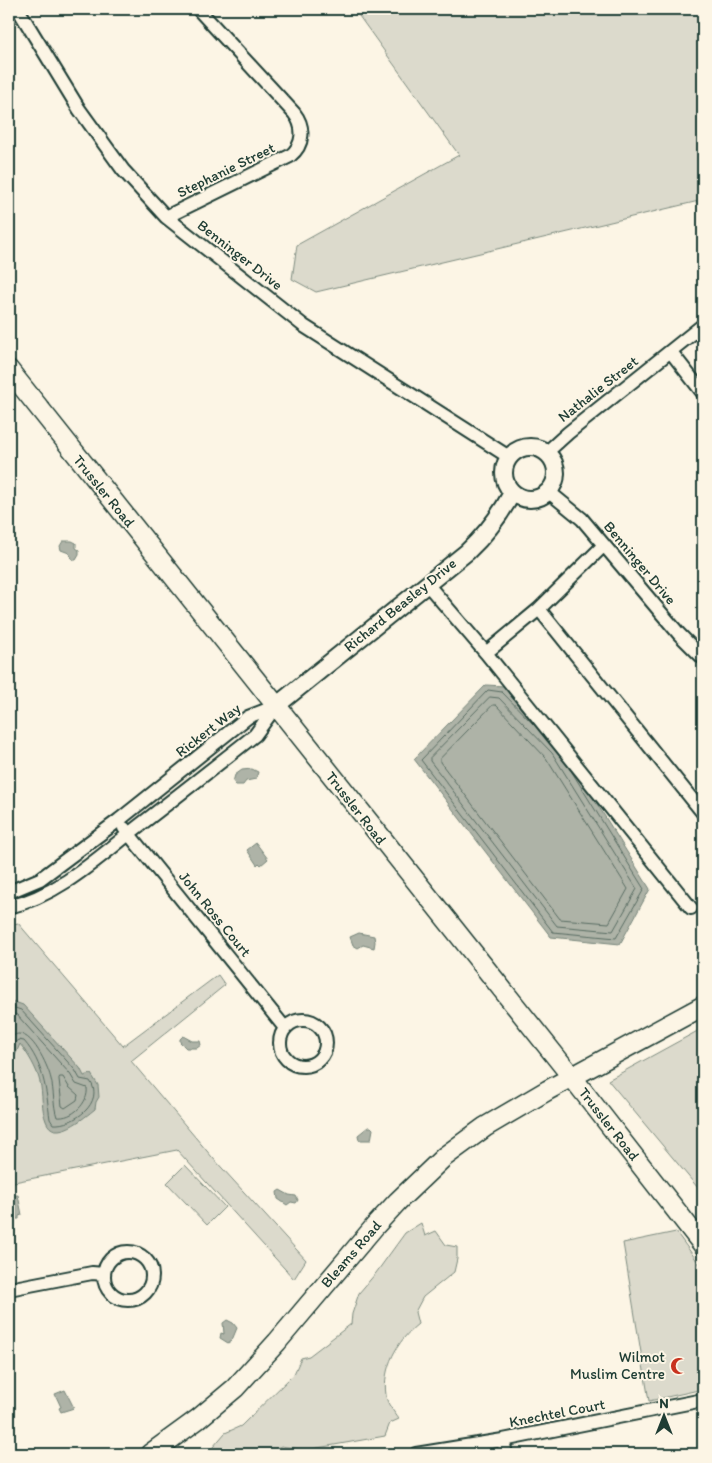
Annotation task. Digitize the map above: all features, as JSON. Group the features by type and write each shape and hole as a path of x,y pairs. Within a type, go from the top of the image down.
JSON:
{"main road":[{"name":"Trussler Road","path":"9,370 572,1077 703,1245"},
{"name":"Bleams Road","path":"150,1454 198,1419 235,1388 277,1342 375,1226 425,1174 457,1147 485,1127 596,1062 703,1006"}],"street":[{"name":"Benninger Drive","path":"18,9 79,109 123,170 166,217 304,326 509,457"},
{"name":"Stephanie Street","path":"166,217 290,156 297,149 302,136 300,121 294,113 198,9"},
{"name":"Nathalie Street","path":"547,452 568,432 703,326"},
{"path":"671,352 703,393"},
{"path":"528,447 538,448 547,452 554,462 556,472 555,482 549,492 531,500 512,494 503,476 504,465 509,457 518,450 528,447"},
{"name":"Benninger Drive","path":"549,492 582,519 679,634 703,658"},
{"name":"Richard Beasley Drive","path":"276,706 427,584 484,535 500,517 512,494"},
{"path":"486,653 539,609 604,545"},
{"path":"427,584 486,653 691,908"},
{"path":"539,609 703,813"},
{"name":"Rickert Way","path":"9,892 40,879 119,820 248,717 276,706"},
{"name":"Rickert Way","path":"9,907 44,895 76,875 255,735 276,706"},
{"name":"John Ross Court","path":"119,820 285,1028"},
{"path":"9,1289 92,1273 104,1274"},
{"name":"Knechtel Court","path":"416,1454 503,1440 703,1400"},
{"path":"503,1440 506,1454"}],"shaded area":[{"path":"354,9 703,9 703,200 316,292 292,279 297,245 459,155"},
{"path":"18,923 123,1046 218,975 225,985 131,1061 212,1157 306,1260 294,1279 177,1150 9,1183 9,925"},
{"path":"703,1028 703,1194 608,1080"},
{"path":"185,1165 225,1207 207,1225 167,1183"},
{"path":"421,1223 425,1236 436,1231 446,1245 457,1247 457,1259 454,1272 423,1297 415,1312 418,1324 404,1338 389,1365 385,1385 386,1398 399,1419 390,1423 385,1436 306,1450 281,1446 266,1454 207,1454 225,1433 241,1426 294,1374 301,1358 309,1356 351,1324 352,1314 359,1293 405,1233"},
{"path":"676,1232 703,1269 703,1389 649,1401 623,1243"}],"water":[{"path":"63,541 76,543 79,555 76,560 73,560 69,553 61,550 60,546"},
{"path":"486,685 504,686 561,746 650,889 620,944 551,937 414,759"},
{"path":"252,769 258,772 256,779 246,781 243,785 236,785 233,782 235,775 242,770"},
{"path":"256,843 268,859 261,865 259,863 257,865 247,850"},
{"path":"359,933 374,936 374,948 363,945 358,948 353,945 350,937"},
{"path":"9,1000 23,1005 80,1068 84,1076 91,1074 98,1085 99,1097 95,1109 70,1127 56,1130 50,1127 46,1121 43,1112 39,1077 20,1044 13,1060 11,1078 9,1080"},
{"path":"183,1036 192,1041 200,1041 201,1045 197,1048 186,1048 180,1042"},
{"path":"368,1127 373,1129 371,1140 359,1140 358,1135"},
{"path":"280,1190 289,1195 296,1196 298,1200 296,1203 291,1202 287,1205 278,1199 277,1192"},
{"path":"18,1195 22,1215 19,1216 19,1219 15,1219 15,1217 10,1218 9,1196"},
{"path":"227,1320 237,1328 232,1340 228,1343 220,1338 221,1333 224,1334 223,1323"},
{"path":"65,1390 74,1408 61,1412 59,1408 61,1407 55,1394"}],"place":[{"name":"Wilmot Muslim Centre","path":"679,1366"}]}
